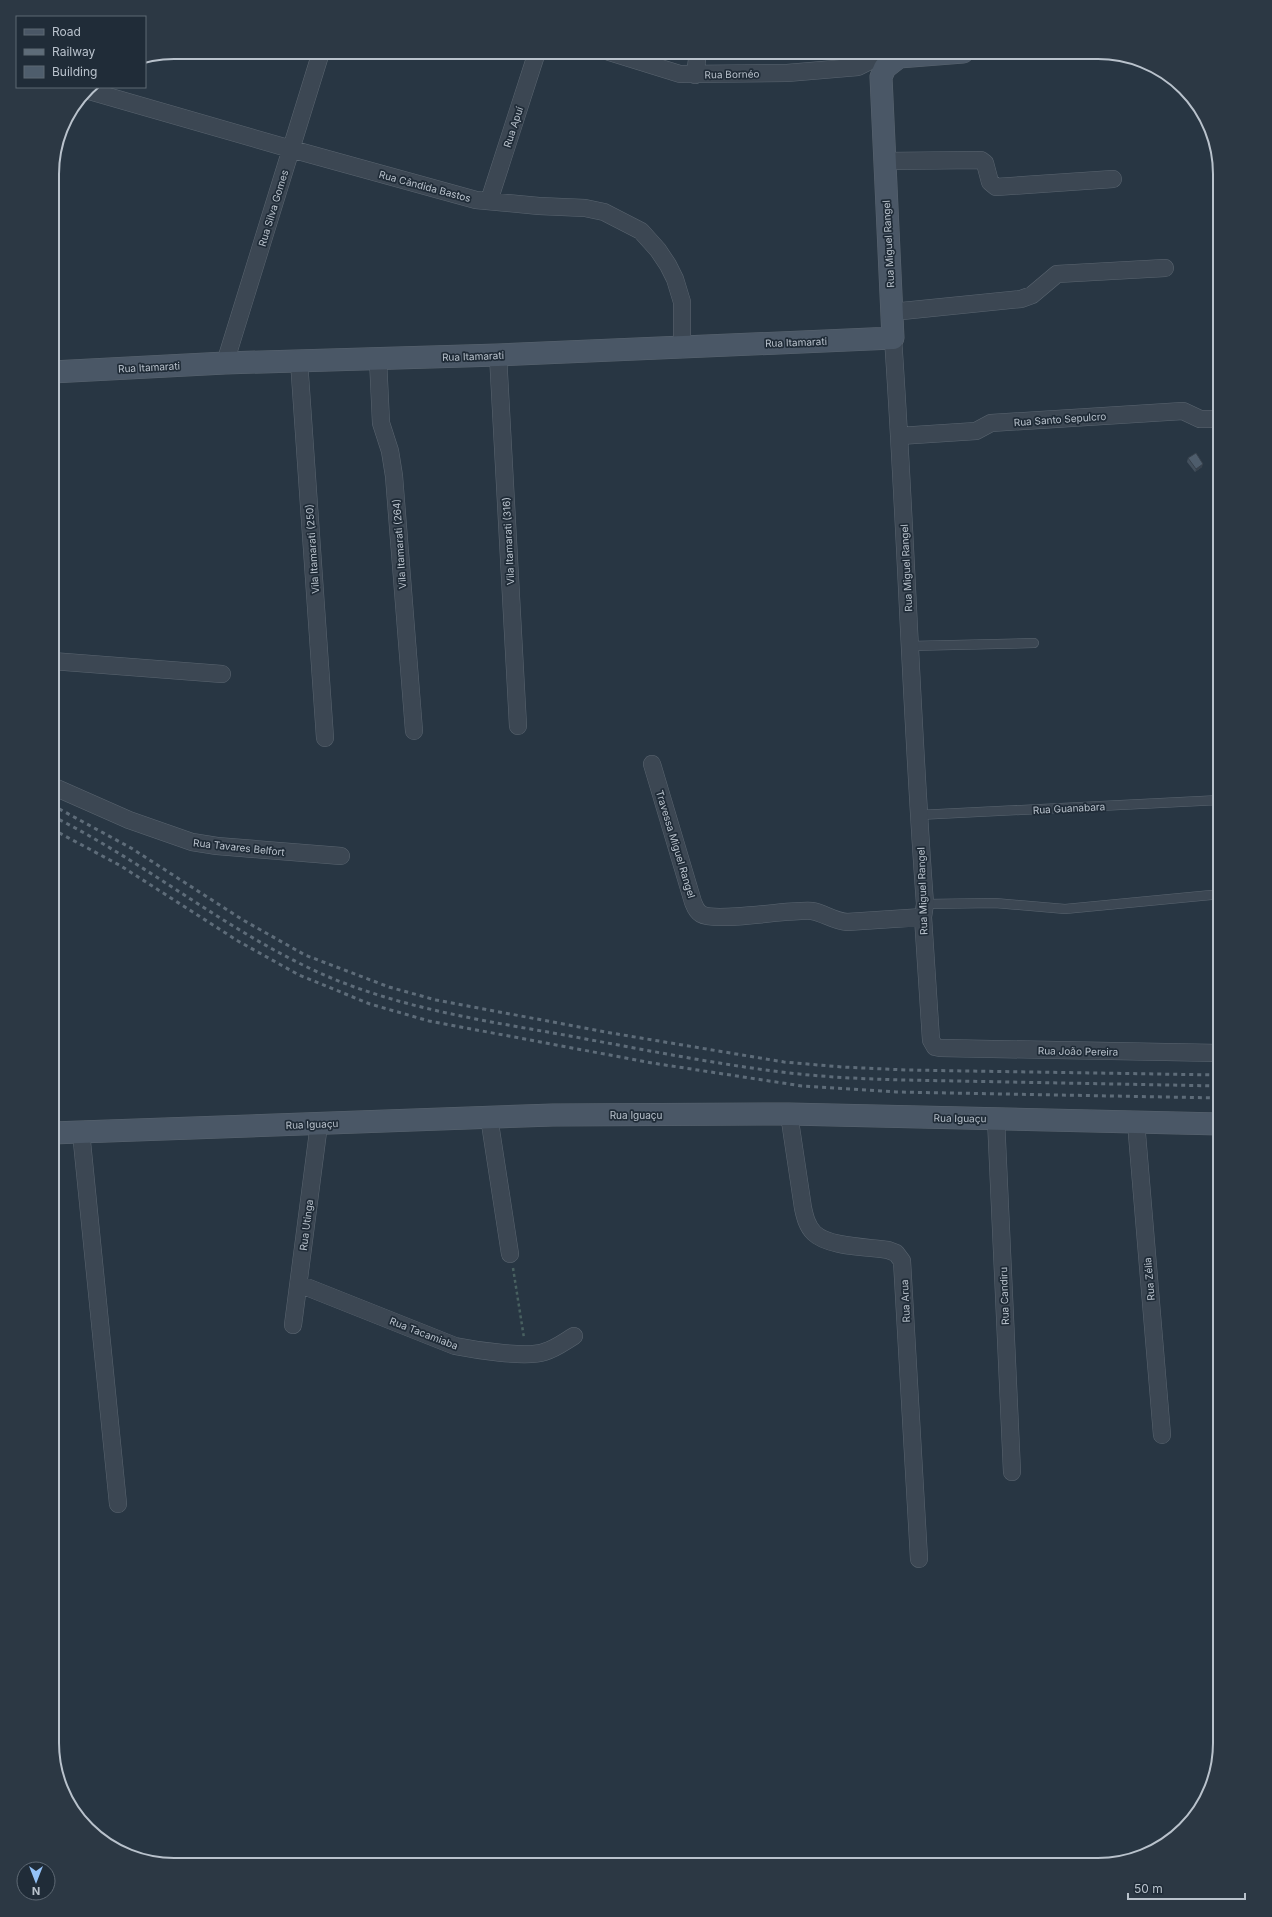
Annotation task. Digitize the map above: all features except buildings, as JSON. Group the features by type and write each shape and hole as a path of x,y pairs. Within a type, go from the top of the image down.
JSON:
{"main road":[{"name":"Rua Miguel Rangel","path":"890,59 881,77 880,87 893,338"},
{"name":"Rua Itamarati","path":"59,372 225,363 498,355 893,338"},
{"name":"Rua Iguaçu","path":"59,1133 488,1117 789,1114 1213,1124"}],"street":[{"name":"Rua Silva Gomes","path":"225,363 318,59"},
{"name":"Rua Apuí","path":"489,202 535,59"},
{"name":"Rua Bornéo","path":"630,59 670,72 695,75 788,72 858,67"},
{"path":"695,75 697,59"},
{"path":"870,59 868,62 858,67 868,74 880,87"},
{"name":"Rua Cândida Bastos","path":"94,92 476,200 585,208 609,214 641,231 658,250 675,279 682,302 682,347"},
{"path":"884,161 981,160 985,163 990,182 996,187 1113,179"},
{"path":"892,312 1021,299 1032,295 1057,274 1165,268"},
{"name":"Rua Miguel Rangel","path":"893,338 900,436 918,815 931,1040 935,1047"},
{"name":"Vila Itamarati (316)","path":"498,355 518,726"},
{"name":"Vila Itamarati (264)","path":"378,359 381,424 390,451 394,476 414,731"},
{"name":"Vila Itamarati (250)","path":"299,361 325,738"},
{"name":"Rua Santo Sepulcro","path":"900,436 976,431 991,424 1183,411 1200,419 1213,419"},
{"path":"59,662 222,674"},
{"name":"Travessa Miguel Rangel","path":"652,764 693,902 696,910 702,914 719,917 812,912 847,922 924,911"},
{"name":"Rua Tavares Belfort","path":"59,789 129,820 192,842 217,846 341,856"},
{"name":"Rua João Pereira","path":"935,1047 1213,1053"},
{"name":"Rua Arua","path":"789,1114 803,1208 807,1223 814,1233 822,1239 832,1242 888,1250 896,1253 902,1261 919,1559"},
{"path":"488,1117 510,1254"},
{"name":"Rua Candiru","path":"996,1119 1012,1472"},
{"name":"Rua Zélia","path":"1136,1122 1162,1435"},
{"name":"Rua Utinga","path":"293,1325 319,1124"},
{"path":"81,1132 118,1504"},
{"name":"Rua Tacamiaba","path":"299,1284 455,1346 482,1352 542,1353 555,1348 574,1336"}],"lane":[{"path":"910,646 1034,643"},
{"name":"Rua Guanabara","path":"918,815 1213,800"},
{"path":"924,911 995,903 1064,909 1212,895"}],"path":[{"path":"510,1254 526,1353"}],"railway":[{"path":"59,809 131,848 243,920 305,955 389,987 436,1000 611,1033 784,1062 906,1070 1213,1075"},
{"path":"59,820 117,852 242,931 307,967 338,981 370,992 403,1002 469,1018 701,1060 812,1075 904,1080 1213,1086"},
{"path":"59,833 121,866 238,941 299,975 370,1004 429,1021 652,1063 802,1086 896,1092 1213,1098"}]}
